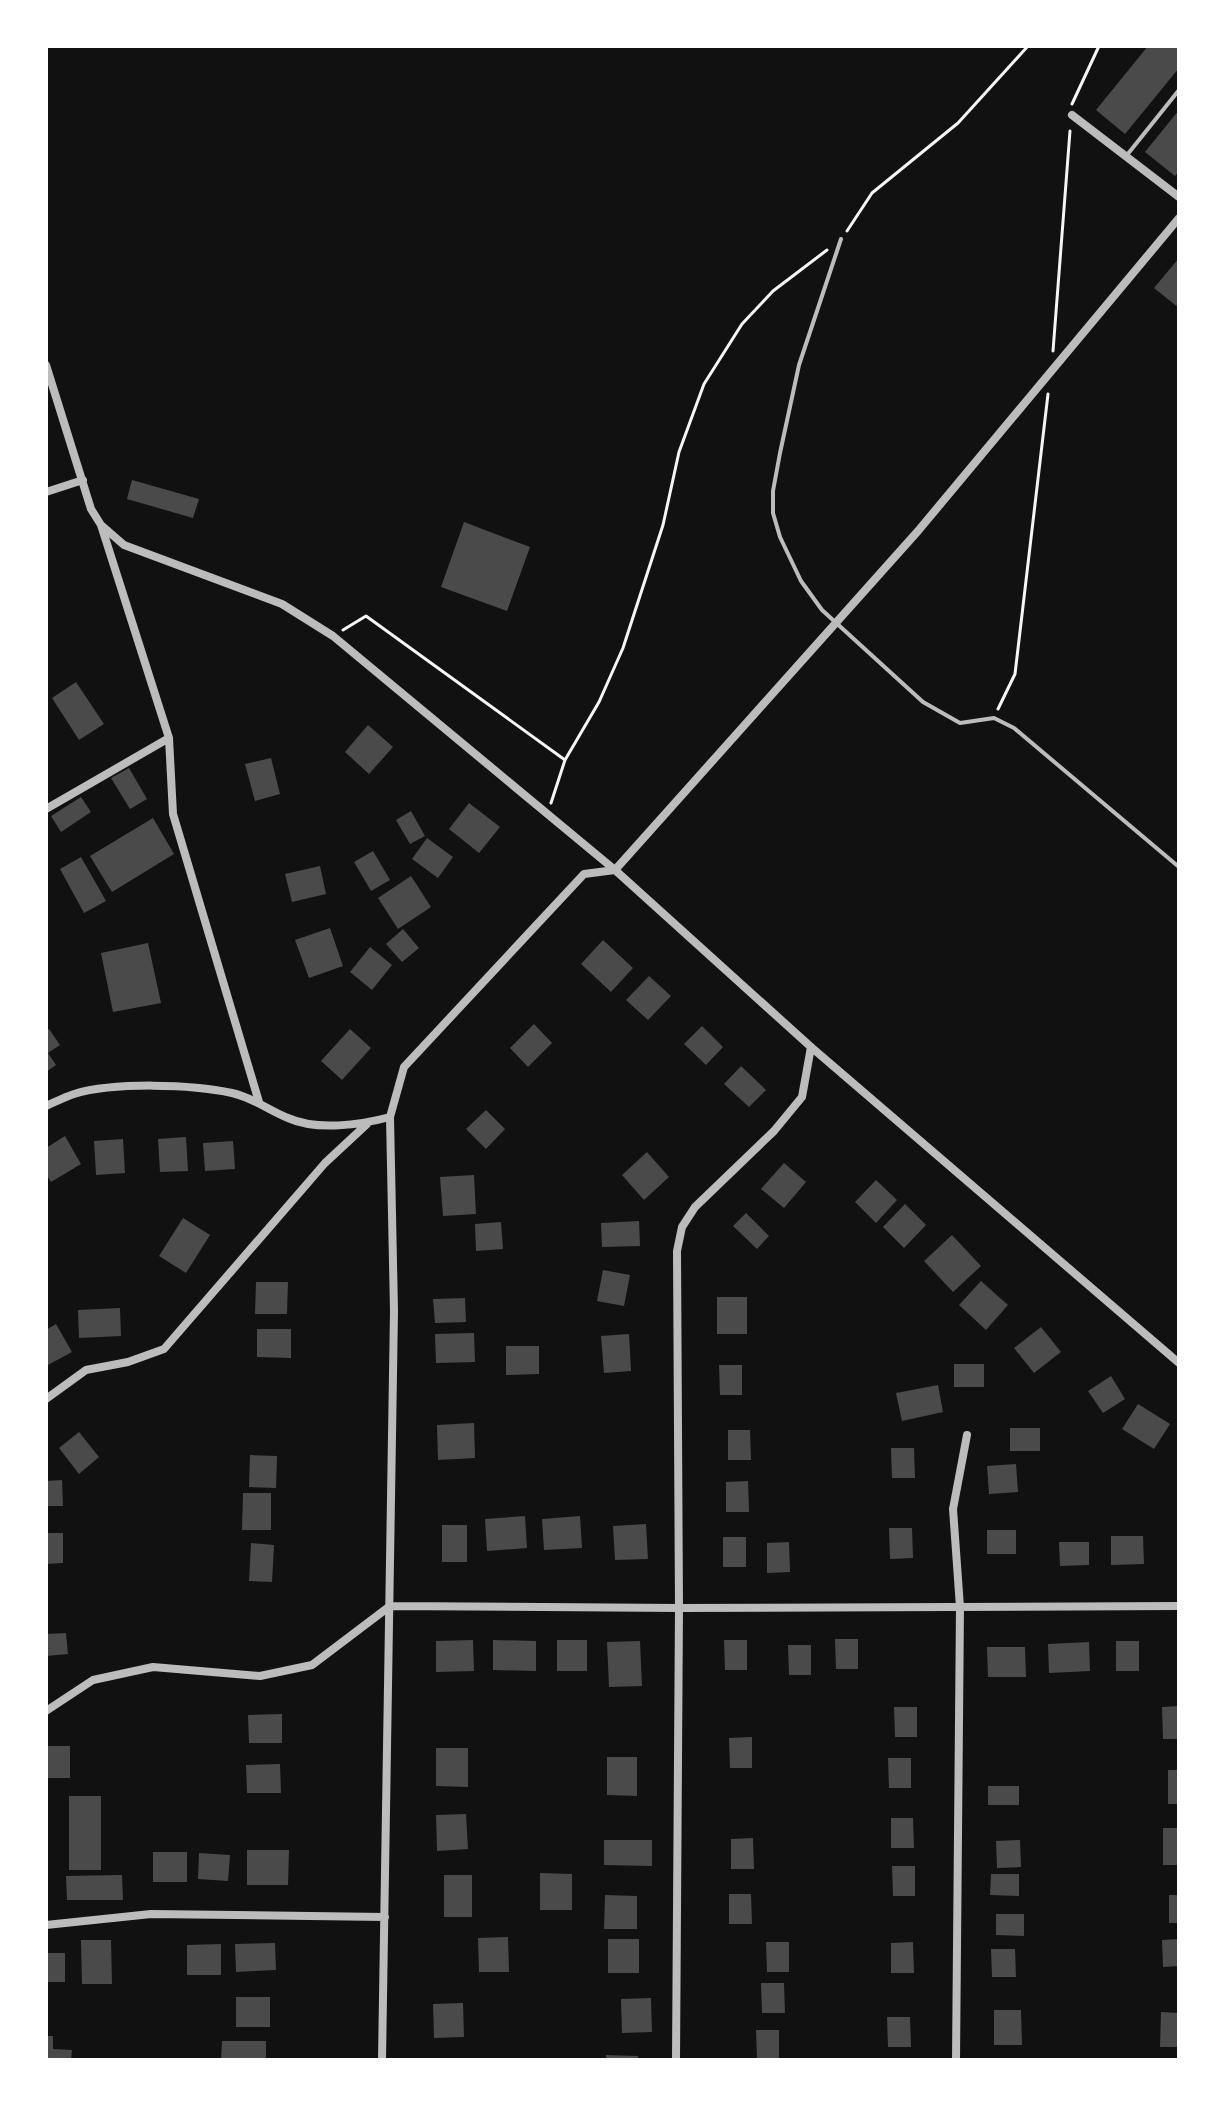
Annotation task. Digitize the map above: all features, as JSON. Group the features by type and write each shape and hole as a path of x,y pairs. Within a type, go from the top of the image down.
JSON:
{"street":[{"path":"1072,115 1179,197"},
{"path":"382,2060 394,1311 390,1117 404,1067 584,874 615,870 837,624 1179,218"},
{"path":"46,365 169,738 173,814 259,1102"},
{"path":"46,492 83,480"},
{"path":"101,525 124,545 282,604 333,636 615,870 811,1047 1179,1363"},
{"path":"46,809 169,738"},
{"path":"676,2060 679,1608 677,1251 682,1227 695,1207 774,1131 802,1097 811,1047"},
{"path":"46,1106 75,1094 110,1087 214,1090 259,1102 290,1120 307,1124 367,1124 390,1117"},
{"path":"46,1399 86,1370 128,1362 164,1349 325,1163 367,1124"},
{"path":"956,2060 960,1607 953,1509 967,1435"},
{"path":"46,1711 93,1680 153,1667 260,1676 312,1665 390,1606 1179,1606"},
{"path":"46,1925 151,1914 385,1917"}],"lane":[{"path":"1127,155 1179,90"},
{"path":"841,239 799,365 773,491 773,513 780,537 801,581 822,610 923,702 960,723 994,718 1014,728 1179,867"}],"path":[{"path":"547,815 565,760 599,702 623,648 663,525 679,452 704,384 742,324 773,291 841,239 872,193 958,123 1028,46"},
{"path":"994,718 1015,674 1051,373 1072,100 1099,46"},
{"path":"333,636 366,616 565,760"}],"building":[{"path":"1148,46 1179,46 1179,68 1125,134 1096,110"},
{"path":"1179,110 1179,171 1175,176 1145,152"},
{"path":"1179,258 1179,308 1154,288"},
{"path":"132,480 199,499 193,518 127,499"},
{"path":"464,522 530,547 507,611 441,587"},
{"path":"76,682 104,724 79,740 52,698"},
{"path":"368,725 393,747 369,774 345,752"},
{"path":"271,758 280,794 255,801 245,764"},
{"path":"129,768 147,799 130,809 111,778"},
{"path":"81,797 91,812 61,832 51,816"},
{"path":"469,803 500,827 479,853 449,829"},
{"path":"411,811 425,836 410,844 396,820"},
{"path":"153,818 174,854 112,892 90,856"},
{"path":"427,838 453,857 438,878 412,859"},
{"path":"373,851 390,880 371,891 354,862"},
{"path":"81,857 106,901 84,913 60,869"},
{"path":"320,866 326,894 292,902 285,874"},
{"path":"411,876 431,907 398,929 378,898"},
{"path":"330,928 343,966 309,978 295,940"},
{"path":"403,929 419,948 402,962 386,944"},
{"path":"603,940 633,968 611,992 581,964"},
{"path":"148,943 161,1003 113,1012 101,953"},
{"path":"370,947 392,965 372,990 350,972"},
{"path":"649,976 671,996 648,1020 626,1000"},
{"path":"534,1024 552,1043 528,1067 510,1048"},
{"path":"702,1026 723,1047 706,1065 684,1044"},
{"path":"49,1029 60,1045 48,1053 56,1065 46,1072 46,1030"},
{"path":"350,1029 371,1048 342,1080 321,1061"},
{"path":"741,1066 766,1090 749,1107 724,1084"},
{"path":"486,1110 505,1129 486,1149 466,1129"},
{"path":"65,1136 81,1164 51,1182 46,1174 46,1148"},
{"path":"186,1137 188,1171 160,1172 158,1139"},
{"path":"123,1139 125,1173 96,1175 94,1141"},
{"path":"233,1141 235,1169 205,1171 203,1143"},
{"path":"647,1152 669,1177 644,1200 622,1175"},
{"path":"784,1163 806,1182 784,1208 761,1189"},
{"path":"474,1175 476,1214 443,1216 440,1177"},
{"path":"876,1180 897,1200 876,1223 855,1202"},
{"path":"905,1204 926,1225 904,1248 883,1227"},
{"path":"746,1213 769,1236 757,1249 733,1226"},
{"path":"183,1218 210,1235 186,1273 159,1256"},
{"path":"639,1221 640,1246 602,1247 601,1223"},
{"path":"501,1222 503,1249 476,1251 475,1224"},
{"path":"952,1235 981,1266 953,1292 924,1261"},
{"path":"603,1270 630,1275 624,1306 597,1301"},
{"path":"981,1281 1008,1305 986,1330 959,1305"},
{"path":"256,1282 288,1282 287,1314 255,1314"},
{"path":"717,1297 747,1297 747,1334 717,1334"},
{"path":"465,1298 466,1322 435,1323 433,1299"},
{"path":"120,1308 121,1336 79,1338 78,1310"},
{"path":"56,1324 72,1352 46,1366 46,1330"},
{"path":"1041,1327 1061,1352 1034,1373 1014,1348"},
{"path":"257,1329 291,1329 291,1358 257,1357"},
{"path":"474,1333 475,1362 436,1363 435,1334"},
{"path":"629,1334 631,1371 604,1373 601,1336"},
{"path":"506,1346 539,1346 539,1374 506,1375"},
{"path":"954,1364 984,1364 984,1387 954,1387"},
{"path":"719,1365 742,1365 742,1395 720,1395"},
{"path":"1111,1376 1125,1399 1103,1413 1088,1391"},
{"path":"938,1385 943,1412 902,1421 896,1393"},
{"path":"1138,1404 1170,1424 1154,1449 1122,1429"},
{"path":"474,1423 475,1458 438,1460 437,1425"},
{"path":"1010,1428 1040,1428 1040,1451 1010,1451"},
{"path":"728,1430 750,1430 751,1460 728,1460"},
{"path":"79,1432 99,1457 79,1474 59,1448"},
{"path":"891,1448 914,1448 915,1478 892,1478"},
{"path":"250,1455 277,1456 276,1488 249,1487"},
{"path":"1016,1464 1018,1492 989,1494 987,1466"},
{"path":"62,1480 63,1506 46,1506 46,1481"},
{"path":"748,1481 749,1512 726,1512 726,1482"},
{"path":"243,1493 271,1493 271,1530 242,1530"},
{"path":"525,1516 527,1548 487,1551 485,1519"},
{"path":"580,1516 582,1548 544,1550 542,1519"},
{"path":"646,1524 648,1559 615,1560 613,1526"},
{"path":"442,1525 467,1525 467,1562 442,1562"},
{"path":"889,1528 912,1528 913,1558 890,1559"},
{"path":"987,1530 1016,1530 1016,1554 987,1554"},
{"path":"46,1533 63,1533 63,1563 46,1564"},
{"path":"1111,1536 1143,1536 1144,1564 1111,1565"},
{"path":"723,1537 746,1537 746,1567 723,1567"},
{"path":"789,1542 790,1572 767,1573 767,1543"},
{"path":"1059,1542 1089,1542 1089,1565 1060,1566"},
{"path":"251,1543 274,1545 272,1582 249,1581"},
{"path":"66,1633 68,1654 46,1656 46,1634"},
{"path":"835,1639 858,1639 858,1669 836,1669"},
{"path":"473,1640 474,1671 436,1672 436,1641"},
{"path":"493,1640 536,1641 536,1671 493,1670"},
{"path":"557,1640 587,1640 587,1671 557,1671"},
{"path":"724,1640 747,1640 747,1670 725,1670"},
{"path":"640,1641 642,1686 609,1687 607,1642"},
{"path":"1116,1641 1139,1641 1139,1671 1116,1671"},
{"path":"1089,1642 1090,1671 1049,1673 1048,1644"},
{"path":"788,1645 811,1645 811,1675 789,1675"},
{"path":"987,1647 1025,1647 1026,1677 988,1677"},
{"path":"1179,1706 1179,1739 1163,1739 1162,1707"},
{"path":"894,1707 917,1707 917,1737 895,1737"},
{"path":"282,1714 282,1743 249,1743 248,1715"},
{"path":"752,1737 752,1768 730,1768 729,1738"},
{"path":"46,1746 70,1746 70,1778 46,1778"},
{"path":"436,1748 468,1748 468,1787 436,1786"},
{"path":"607,1757 637,1757 637,1796 607,1795"},
{"path":"888,1758 911,1758 911,1788 889,1788"},
{"path":"280,1764 281,1793 247,1793 246,1765"},
{"path":"1168,1770 1179,1770 1179,1804 1168,1804"},
{"path":"988,1786 1019,1786 1019,1805 988,1805"},
{"path":"69,1796 101,1796 101,1870 69,1870"},
{"path":"466,1814 468,1849 437,1851 436,1815"},
{"path":"891,1818 913,1818 914,1848 891,1848"},
{"path":"1163,1828 1179,1828 1179,1865 1163,1865"},
{"path":"753,1838 754,1869 731,1869 731,1839"},
{"path":"604,1840 652,1840 652,1866 604,1865"},
{"path":"1020,1840 1021,1867 997,1868 996,1841"},
{"path":"247,1850 289,1850 288,1885 247,1885"},
{"path":"153,1852 187,1852 187,1882 153,1882"},
{"path":"199,1853 230,1855 228,1881 198,1879"},
{"path":"892,1866 915,1866 915,1896 893,1896"},
{"path":"540,1873 572,1874 572,1910 540,1910"},
{"path":"991,1874 1019,1874 1019,1896 990,1895"},
{"path":"122,1875 123,1900 67,1900 66,1876"},
{"path":"444,1875 472,1875 472,1917 444,1917"},
{"path":"729,1894 751,1894 752,1924 729,1924"},
{"path":"605,1895 637,1896 637,1929 604,1929"},
{"path":"1169,1895 1179,1895 1179,1923 1169,1923"},
{"path":"996,1914 1024,1914 1024,1936 996,1935"},
{"path":"508,1937 509,1972 479,1972 478,1938"},
{"path":"608,1939 639,1939 639,1973 608,1973"},
{"path":"1179,1939 1179,1966 1163,1967 1162,1940"},
{"path":"81,1940 111,1940 112,1984 82,1984"},
{"path":"766,1942 789,1942 789,1972 767,1972"},
{"path":"913,1942 914,1973 891,1973 891,1943"},
{"path":"275,1943 276,1970 236,1972 235,1944"},
{"path":"221,1944 221,1975 187,1975 187,1945"},
{"path":"991,1949 1015,1949 1016,1977 992,1977"},
{"path":"46,1953 65,1953 65,1982 46,1982"},
{"path":"761,1983 784,1983 785,2013 762,2013"},
{"path":"236,1997 270,1997 270,2027 236,2027"},
{"path":"651,1998 652,2032 622,2033 621,1999"},
{"path":"463,2003 464,2037 434,2038 433,2004"},
{"path":"994,2010 1021,2010 1022,2045 994,2045"},
{"path":"1161,2012 1179,2013 1179,2047 1160,2047"},
{"path":"887,2017 910,2017 911,2047 888,2047"},
{"path":"756,2030 779,2030 779,2060 757,2060"},
{"path":"46,2036 53,2036 53,2049 72,2050 71,2060 46,2060"},
{"path":"222,2041 266,2041 266,2060 221,2060"},
{"path":"606,2055 638,2056 638,2060 606,2060"}]}
